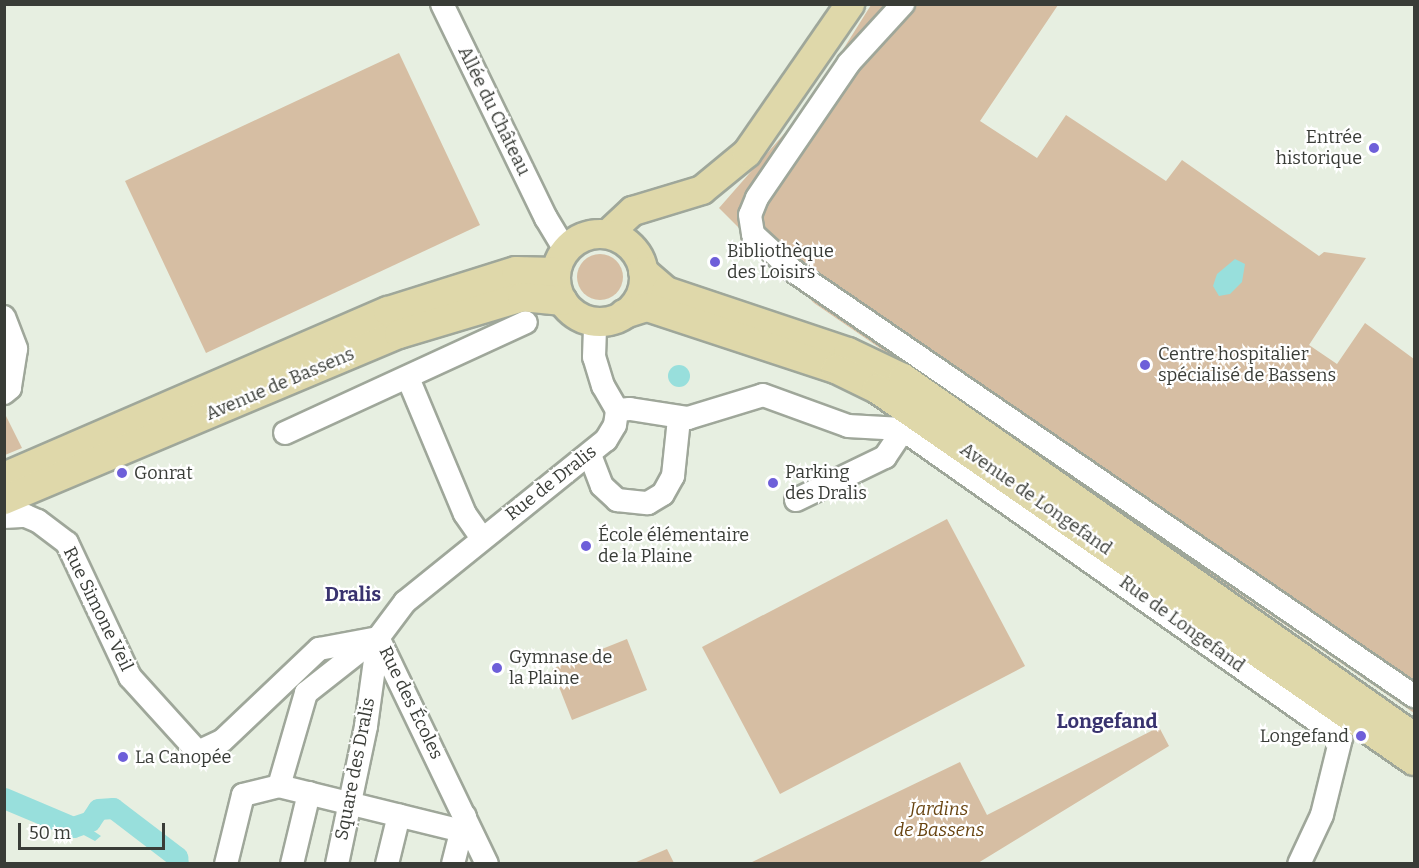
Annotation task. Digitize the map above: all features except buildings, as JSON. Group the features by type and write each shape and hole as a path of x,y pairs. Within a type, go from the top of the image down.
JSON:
{"main road":[{"path":"655,207 639,261 640,296 624,314 595,321 571,311 563,301 561,261 583,237 608,234 633,211 655,207 702,190 747,153 850,4"},
{"path":"608,234 639,261"},
{"name":"Avenue de Bassens","path":"4,477 388,311 516,271 561,261"},
{"name":"Avenue de Longefand","path":"639,261 666,291 848,352 903,378 1414,737"},
{"name":"Avenue de Bassens","path":"4,500 399,334 522,297 563,301"},
{"name":"Avenue de Longefand","path":"624,314 647,307 836,369 877,389 1414,761"}],"street":[{"name":"Allée du Château","path":"441,4 546,218 561,261"},
{"path":"903,4 849,63 757,198 750,215 753,234 792,270 1414,696"},
{"path":"4,317 16,349 10,388 4,393"},
{"path":"595,321 594,357 617,410 630,409 679,418 763,395 848,426 903,430 885,457 796,500"},
{"path":"285,433 525,322"},
{"path":"408,378 465,514 481,537"},
{"name":"Rue de Dralis","path":"481,537 590,455 606,440 615,425 617,410"},
{"path":"590,455 602,486 617,500 648,503 663,494 673,476 679,418"},
{"name":"Rue de Longefand","path":"903,430 1341,738 1322,815 1299,864"},
{"name":"Rue Simone Veil","path":"4,517 26,516 38,520 67,543 130,677 198,752 222,741 319,649 378,638"},
{"name":"Rue des Écoles","path":"481,537 405,602 378,638 464,824 487,864"},
{"path":"279,786 306,693 346,658 378,638"},
{"name":"Square des Dralis","path":"336,864 366,726 378,638"},
{"path":"226,864 243,795 279,786 399,815 464,824 453,864"},
{"path":"292,864 309,793"},
{"path":"387,864 399,815"}],"green space":[{"path":"871,5 1058,5 980,121 1037,158 1066,115 1166,181 1182,160 1319,256 1324,252 1366,258 1309,345 1337,364 1365,323 1414,359 1414,713 814,303 719,208 805,110"},
{"path":"399,53 480,225 206,353 125,181"},
{"path":"600,254 609,255 617,260 622,268 622,286 617,294 609,299 600,300 591,299 583,294 578,286 577,277 578,268 583,260 591,255"},
{"path":"5,414 22,448 4,455"},
{"path":"947,519 1025,666 780,794 702,647"},
{"path":"627,639 647,690 572,720 552,669"},
{"name":"Jardins de Bassens","path":"1159,727 1169,746 978,863 750,863 960,762 987,815"},
{"path":"667,849 674,863 634,863"}],"water":[{"path":"1235,259 1245,264 1242,282 1230,294 1219,296 1213,286 1217,274"},
{"path":"675,365 683,365 690,372 690,380 683,387 675,387 668,380 668,372"},
{"path":"5,792 80,822 101,836 95,841 65,825 32,816 5,802"}],"waterway":[{"path":"4,798 73,827 90,821 98,809 113,808 177,857 178,864"}],"place":[{"name":"Entrée historique","path":"1374,148"},
{"name":"Bibliothèque des Loisirs","path":"715,262"},
{"name":"Centre hospitalier spécialisé de Bassens","path":"1145,365"},
{"name":"Gonrat","path":"122,473"},
{"name":"Parking des Dralis","path":"773,483"},
{"name":"École élémentaire de la Plaine","path":"586,546"},
{"name":"Gymnase de la Plaine","path":"497,668"},
{"name":"Longefand","path":"1361,736"},
{"name":"La Canopée","path":"123,757"}],"district":[{"name":"Dralis","path":"353,594"},
{"name":"Longefand","path":"1107,721"}]}
